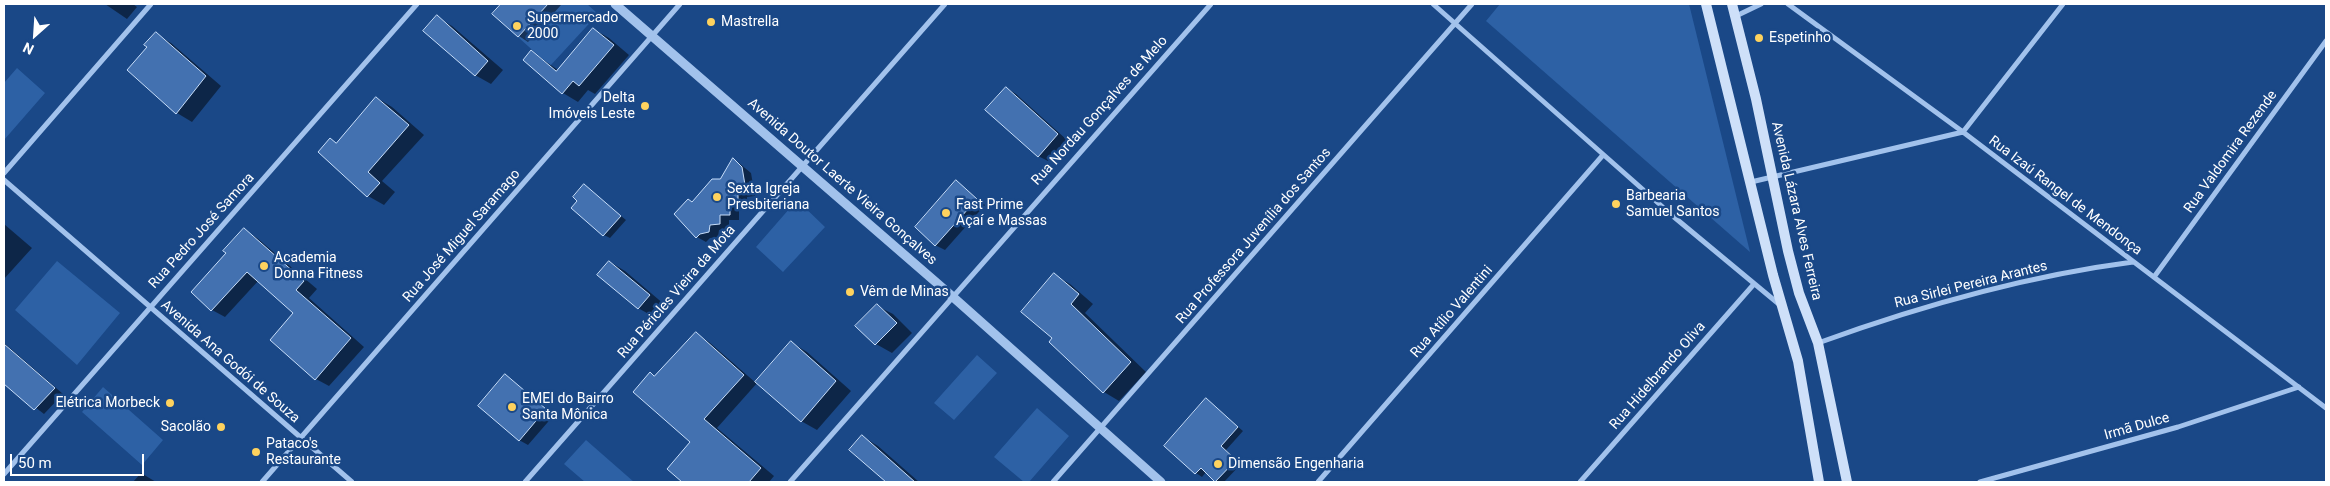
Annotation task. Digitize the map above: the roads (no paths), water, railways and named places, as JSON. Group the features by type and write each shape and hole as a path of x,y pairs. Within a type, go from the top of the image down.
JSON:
{"main road":[{"path":"1706,4 1782,307 1798,361 1819,482"},
{"name":"Avenida Lázara Alves Ferreira","path":"1732,4 1799,293 1818,343 1847,482"}],"street":[{"path":"4,173 151,4"},
{"name":"Rua Pedro José Samora","path":"4,474 149,307 418,4"},
{"name":"Avenida Doutor Laerte Vieira Gonçalves","path":"615,4 953,297 1099,429 1161,482"},
{"name":"Rua José Miguel Saramago","path":"262,482 680,4"},
{"name":"Rua Péricles Vieira da Mota","path":"525,482 945,4"},
{"name":"Rua Nordau Gonçalves de Melo","path":"790,482 1211,4"},
{"path":"1433,4 1603,155 1782,307"},
{"name":"Rua Professora Juvenília dos Santos","path":"1053,482 1472,4"},
{"path":"1736,16 1761,4"},
{"name":"Rua Izaú Rangel de Mendonça","path":"1788,4 1963,132 2326,408"},
{"path":"1751,182 1963,132 2063,4"},
{"name":"Rua Valdomira Rezende","path":"2154,277 2326,41"},
{"name":"Rua Atílio Valentini","path":"1318,482 1603,155"},
{"name":"Avenida Ana Godói de Souza","path":"4,180 352,482"},
{"name":"Rua Sirlei Pereira Arantes","path":"1818,343 1901,314 1990,290 2089,268 2133,262"},
{"name":"Rua Hidelbrando Oliva","path":"1580,482 1754,284"},
{"name":"Irmã Dulce","path":"1980,482 2178,427 2299,387"}],"place":[{"name":"Mastrella","path":"711,22"},
{"name":"Supermercado 2000","path":"517,26"},
{"name":"Espetinho","path":"1759,38"},
{"name":"Delta Imóveis Leste","path":"645,106"},
{"name":"Sexta Igreja Presbiteriana","path":"717,197"},
{"name":"Barbearia Samuel Santos","path":"1616,204"},
{"name":"Fast Prime Açaí e Massas","path":"946,213"},
{"name":"Academia Donna Fitness","path":"264,266"},
{"name":"Vêm de Minas","path":"850,292"},
{"name":"Elétrica Morbeck","path":"170,403"},
{"name":"EMEI do Bairro Santa Mônica","path":"512,407"},
{"name":"Sacolão","path":"221,427"},
{"name":"Pataco's Restaurante","path":"256,452"},
{"name":"Dimensão Engenharia","path":"1218,464"}]}
